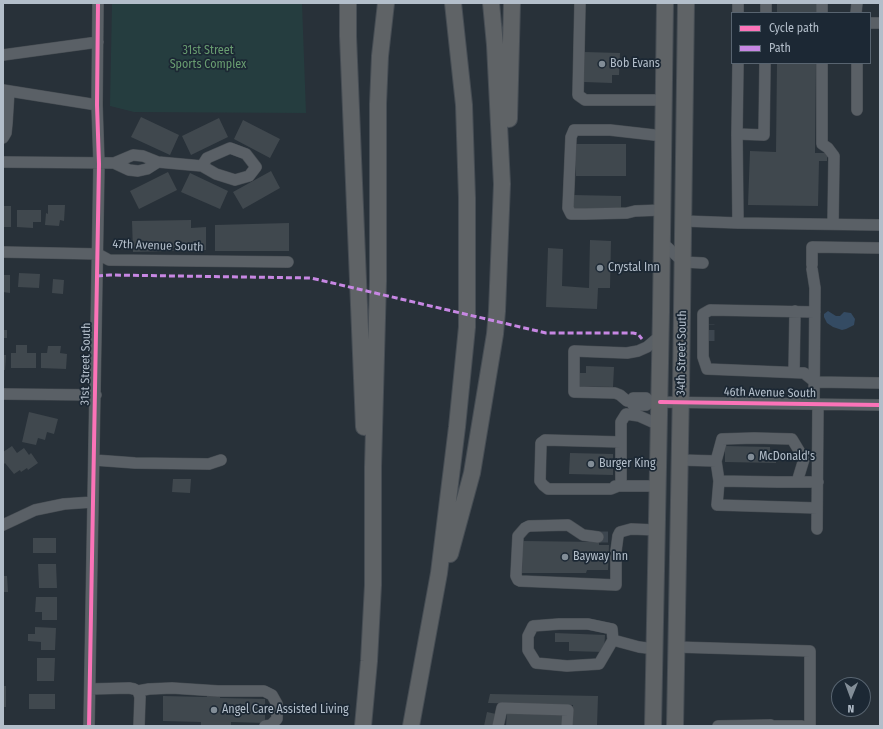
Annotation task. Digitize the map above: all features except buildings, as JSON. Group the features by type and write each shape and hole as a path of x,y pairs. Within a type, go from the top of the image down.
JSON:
{"highway":[{"path":"348,3 348,36 364,432 373,467"},
{"path":"363,726 369,661 373,585 373,467 378,281 378,104 380,56 386,3"},
{"path":"411,726 439,573 449,499 467,327 467,198 464,105 453,3"},
{"path":"491,3 496,53 502,184"},
{"path":"428,635 472,473 495,334 502,184 508,134 512,3"},
{"name":"34th Street South","path":"654,726 659,425 655,402 661,335 665,3"},
{"name":"34th Street South","path":"675,726 684,221 686,3"},
{"path":"656,601 664,619 665,641 667,645 676,647"},
{"path":"655,649 659,650 663,654 666,672 675,692"}],"street":[{"name":"31st Street South","path":"89,726 98,254 98,3"},
{"path":"580,3 578,95 585,100 664,100"},
{"path":"3,55 98,42"},
{"path":"738,64 738,223"},
{"path":"737,134 764,135 765,64"},
{"path":"822,64 822,144 828,148 834,156 833,224"},
{"path":"857,64 857,110"},
{"path":"3,138 6,133 7,123 6,90 97,105"},
{"path":"662,210 636,211 627,213 571,214 568,208 571,137 574,130 610,130 663,136"},
{"path":"3,162 99,164 114,163 133,155 143,156 158,162 202,166"},
{"path":"684,221 880,225"},
{"path":"662,242 683,262 703,263"},
{"path":"817,529 818,482 815,382 815,288 810,264 812,247 880,248"},
{"name":"47th Avenue South","path":"3,252 98,254 109,260 288,262"},
{"path":"706,366 703,357 703,314 710,310 815,312"},
{"path":"709,324 710,310"},
{"path":"794,372 795,311"},
{"name":"46th Avenue South","path":"661,335 647,347 638,351 627,353 574,351 574,392 615,393 629,401 633,398 646,398 655,402 880,405"},
{"path":"706,366 709,355 709,341"},
{"path":"706,366 804,373 815,382 880,383"},
{"path":"3,394 96,395"},
{"path":"621,485 622,422 626,414 639,416 659,425"},
{"path":"797,482 804,459 792,439 754,438 722,440 716,461 719,481 717,505 818,508"},
{"path":"621,442 545,440 546,481 552,485 560,486 658,486"},
{"path":"94,460 135,463 209,464 220,460"},
{"path":"680,460 716,461"},
{"path":"719,481 818,482"},
{"path":"3,525 35,510 64,504 93,502"},
{"path":"608,537 616,585 520,581 516,576 518,536 525,528 529,526 568,525 583,535 608,537 631,529 657,530"},
{"path":"581,624 612,628 613,640 599,664 567,666 536,663 528,650 528,636 533,626 581,624"},
{"path":"613,640 639,647 655,649"},
{"path":"676,647 810,651 810,726"},
{"path":"90,689 130,688 138,692 140,696 139,726"},
{"path":"138,692 150,688 264,691 272,695 277,704 277,719 271,725 265,726"},
{"path":"498,726 502,708 568,710 568,726"},
{"path":"718,726 802,726"}],"green space":[{"name":"31st Street Sports Complex","path":"112,3 302,3 306,113 134,112 110,106"}],"water":[{"path":"828,311 836,316 840,316 844,312 851,313 855,319 854,325 842,330 833,327 827,323 824,317 824,314"}],"tunnel":[{"path":"709,324 709,341"},
{"path":"598,537 608,537"}],"marked path":[{"path":"97,276 311,278 546,333 633,333 638,334 642,339"}],"cycle path":[{"path":"89,726 99,164 97,105 98,3"},
{"path":"660,402 880,405"}],"place":[{"name":"Bob Evans","path":"602,64"},
{"name":"Crystal Inn","path":"600,268"},
{"name":"McDonald's","path":"751,457"},
{"name":"Burger King","path":"591,464"},
{"name":"Bayway Inn","path":"565,557"},
{"name":"Angel Care Assisted Living","path":"214,710"}]}
